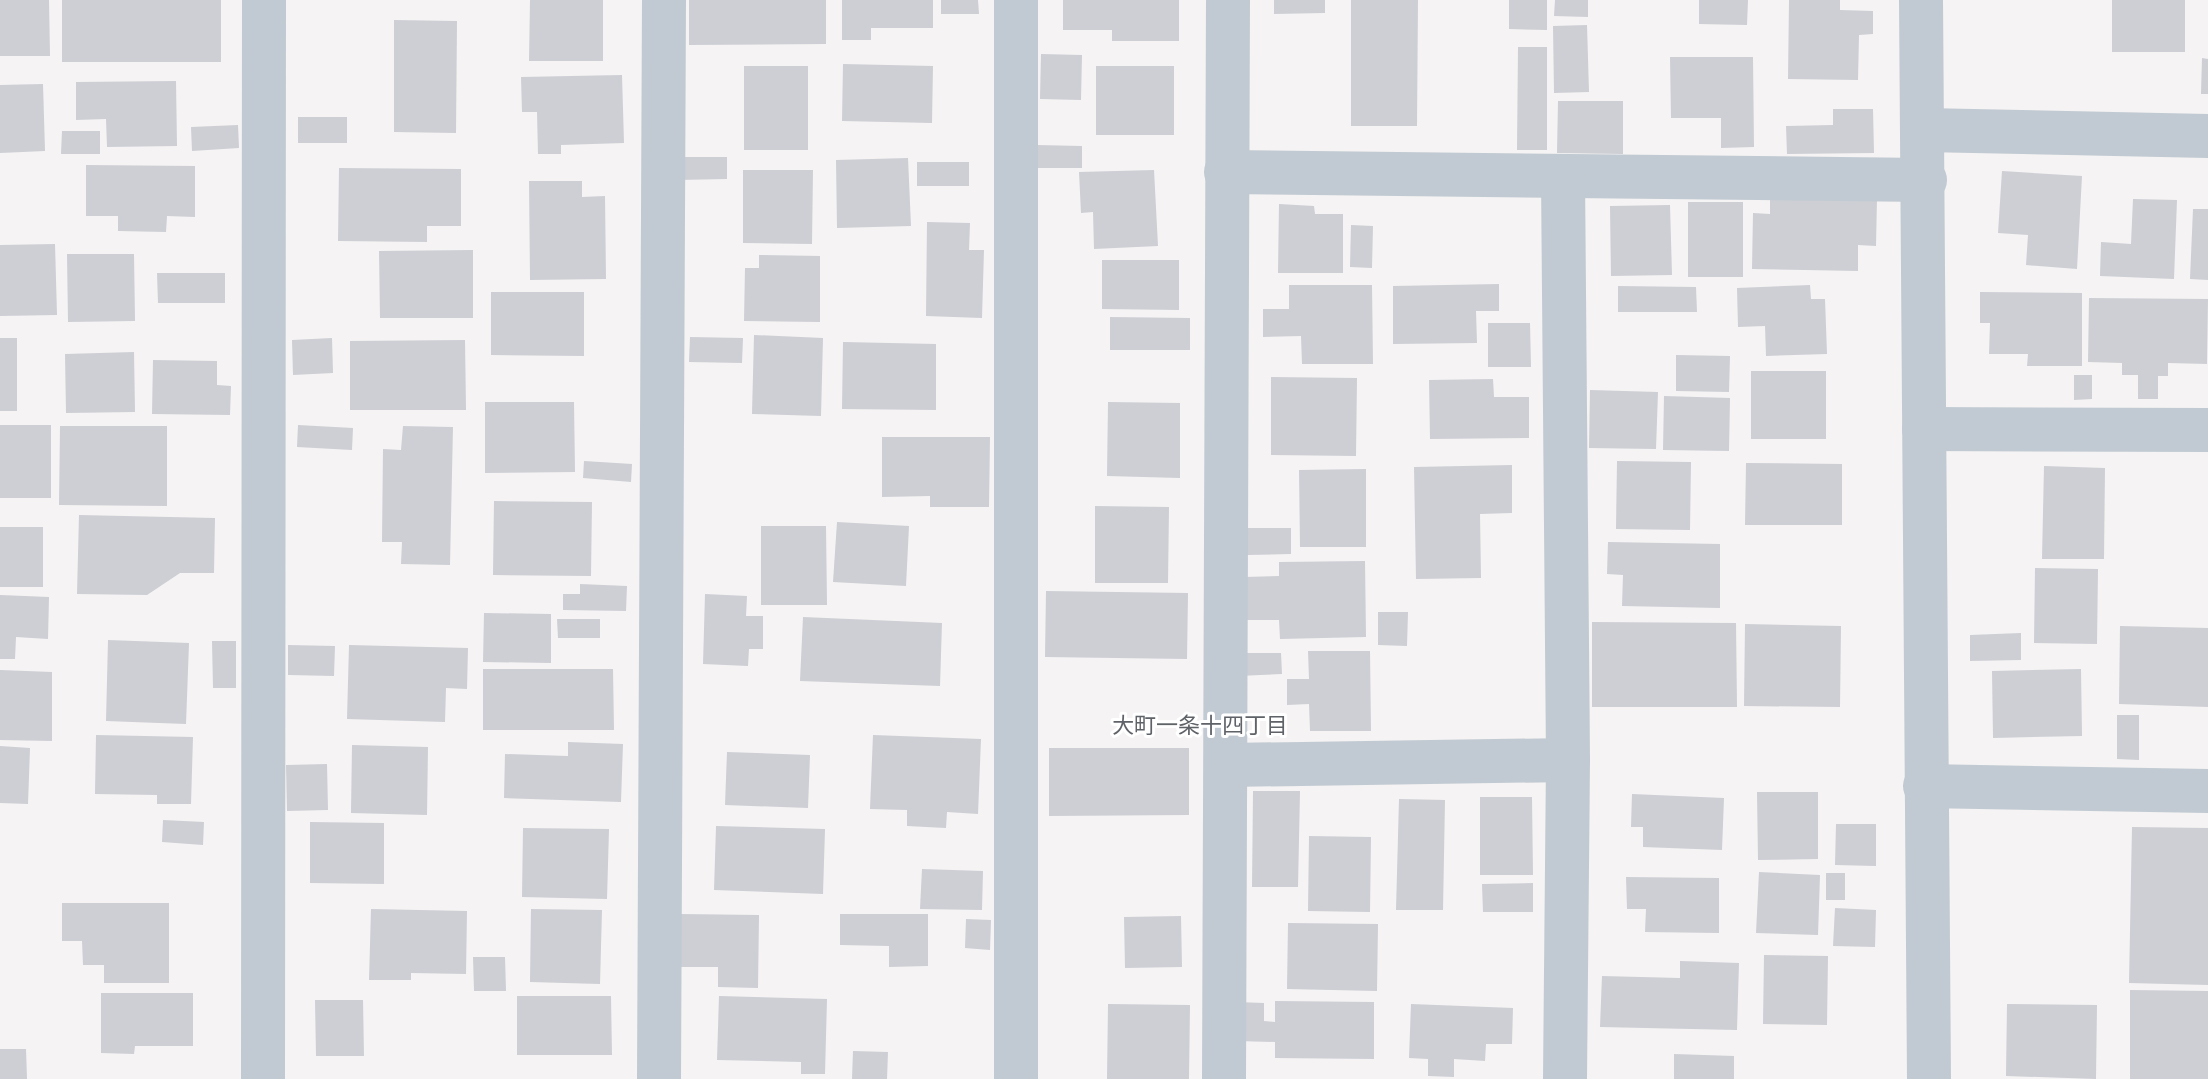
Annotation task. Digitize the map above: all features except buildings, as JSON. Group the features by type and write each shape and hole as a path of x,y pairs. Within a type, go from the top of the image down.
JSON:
{"street":[{"path":"263,1079 264,0"},
{"path":"659,1079 664,0"},
{"path":"1016,0 1016,1079"},
{"path":"1224,1079 1228,765 1228,0"},
{"path":"1921,0 1925,180 1925,786 1929,1079"},
{"path":"1924,130 2208,136"},
{"path":"1226,172 1925,180"},
{"path":"1563,176 1568,760 1565,1079"},
{"path":"1924,429 2208,430"},
{"path":"1228,765 1568,760"},
{"path":"1925,786 2208,791"}],"district":[{"name":"大町一条十四丁目","path":"1200,725"}]}
